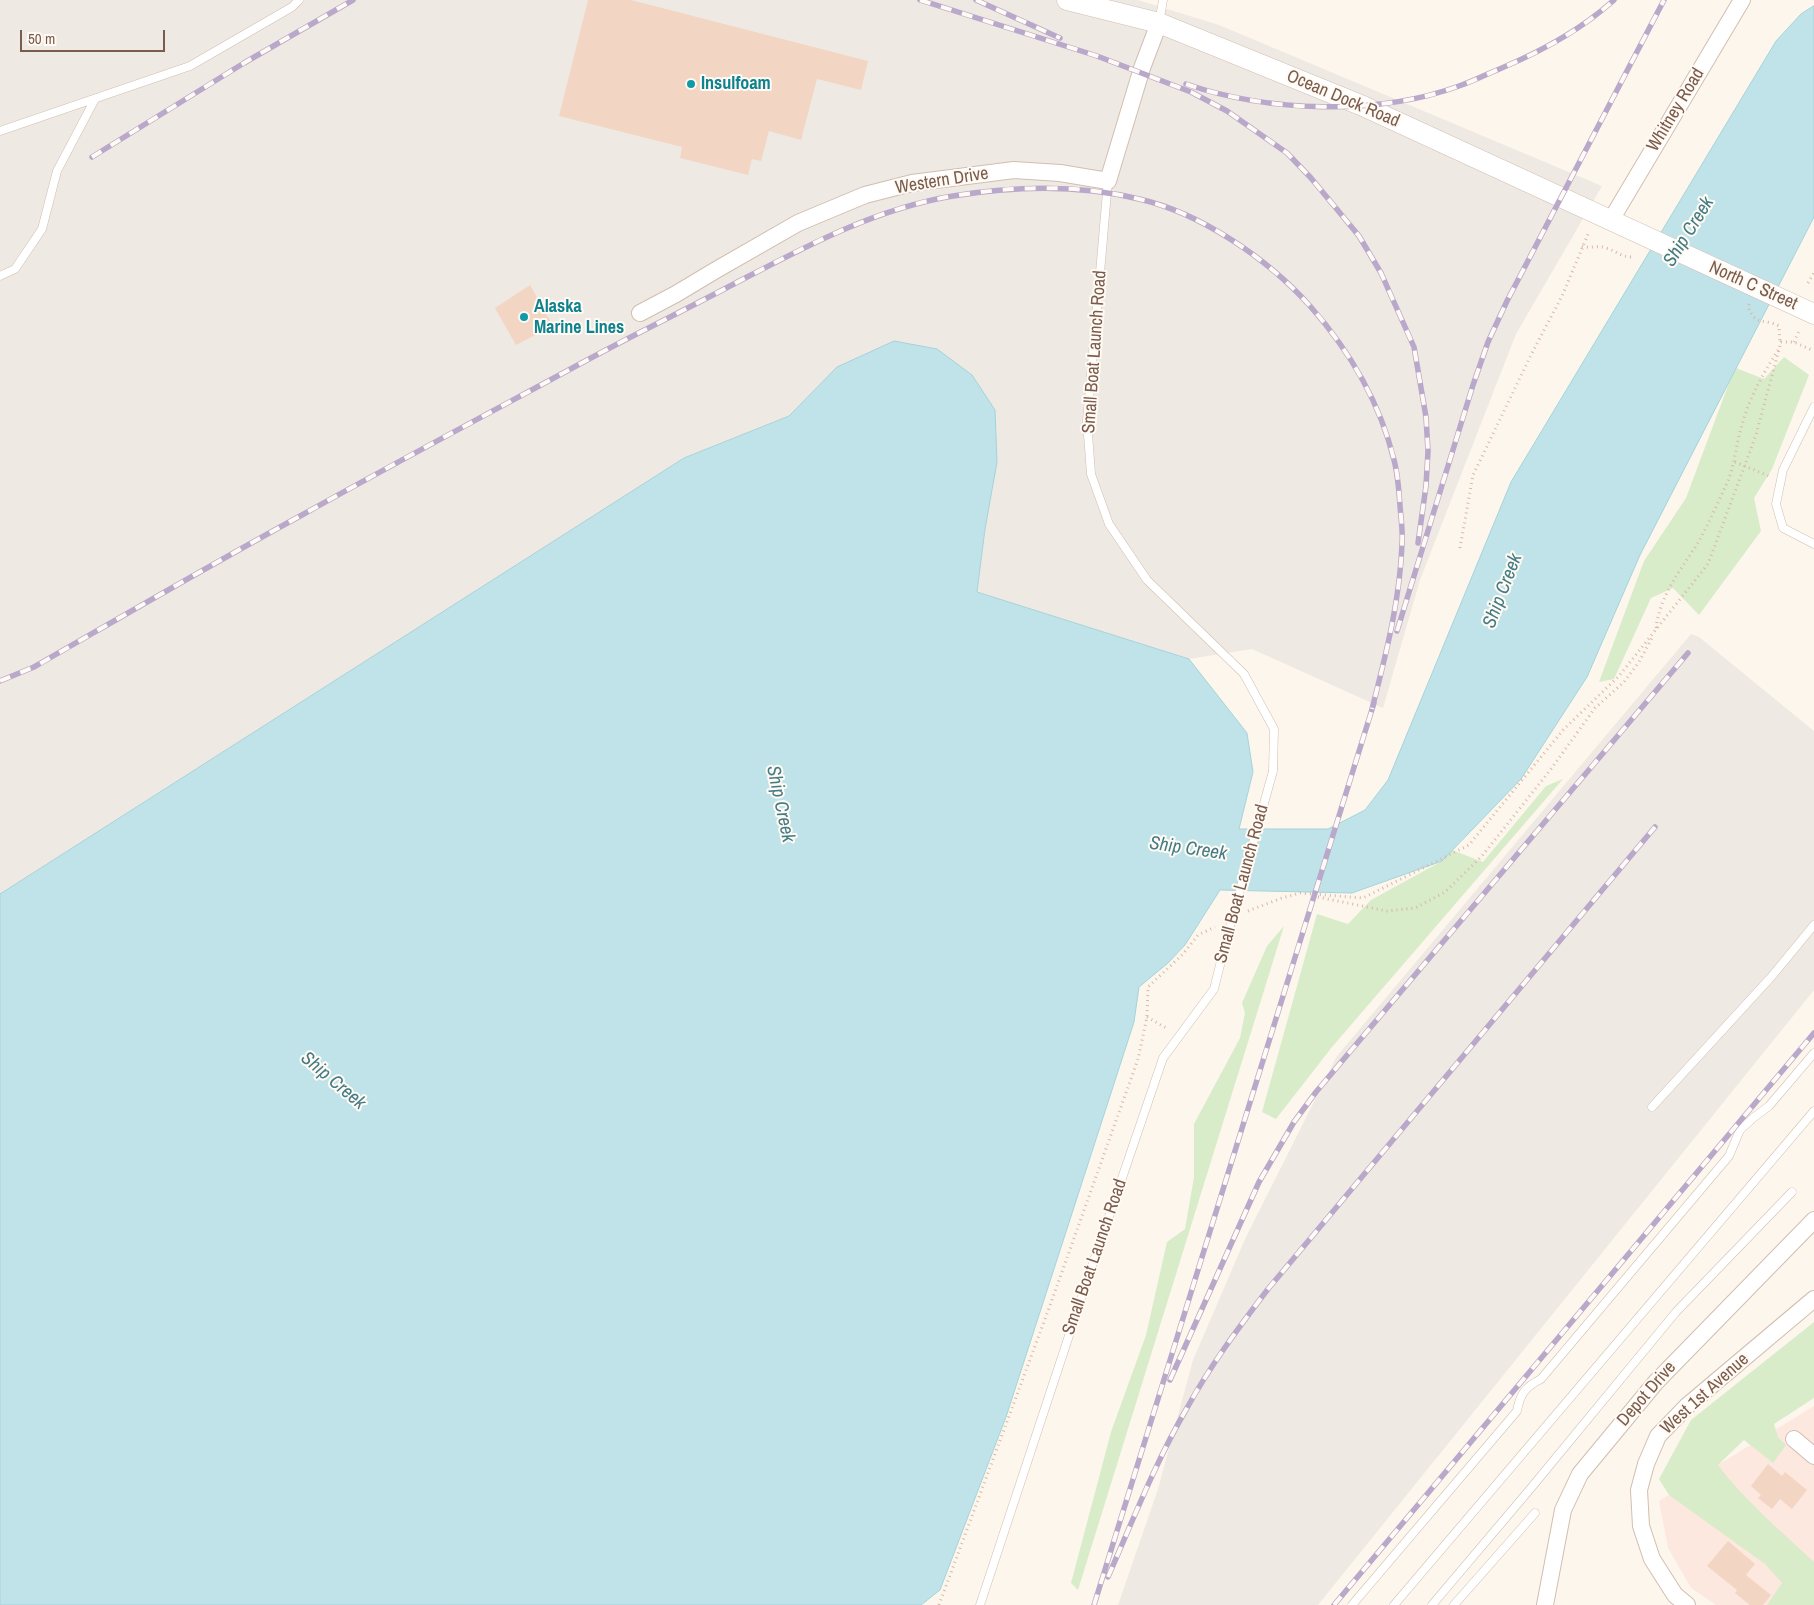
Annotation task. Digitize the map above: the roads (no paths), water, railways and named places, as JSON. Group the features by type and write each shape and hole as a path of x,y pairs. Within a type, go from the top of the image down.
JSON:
{"street":[{"name":"Ocean Dock Road","path":"1068,0 1159,23 1363,106 1611,220"},
{"name":"Whitney Road","path":"1611,220 1742,0"},
{"path":"1108,180 1141,72 1159,23"},
{"name":"Western Drive","path":"640,313 798,223 865,195 912,183 1014,170 1060,173 1108,180"},
{"name":"North C Street","path":"1611,220 1814,314"},
{"name":"Depot Drive","path":"1545,1605 1563,1510 1580,1474 1656,1382 1814,1220"},
{"name":"West 1st Avenue","path":"1681,1600 1652,1559 1641,1526 1639,1490 1646,1464 1658,1436 1687,1406 1814,1299"},
{"path":"1794,1439 1814,1456"}],"lane":[{"path":"0,131 190,66 292,7 299,0"},
{"path":"1159,23 1163,0"},
{"path":"0,276 15,269 42,229 57,171 95,98"},
{"name":"Small Boat Launch Road","path":"980,1605 1163,1058 1214,989 1273,771 1274,729 1244,674 1147,580 1109,524 1091,474 1087,421 1108,180"},
{"path":"1814,407 1784,470 1776,504 1782,528 1814,544"},
{"path":"1652,1107 1772,976 1814,925"},
{"path":"1352,1605 1517,1411 1520,1397 1531,1384 1541,1379 1729,1156 1740,1130 1769,1106 1814,1053"},
{"path":"1394,1605 1814,1111"},
{"path":"1432,1605 1676,1312 1792,1192"},
{"path":"1454,1605 1535,1513"}],"water":[{"name":"Ship Creek","path":"1814,6 1814,217 1640,555 1587,677 1521,779 1442,861 1352,893 1220,890 1185,945 1168,963 1139,987 1134,1022 1006,1417 940,1590 921,1605 0,1605 0,894 684,458 789,416 837,367 894,341 937,349 972,375 995,410 997,462 985,529 977,592 1189,659 1247,733 1253,772 1239,829 1328,829 1365,810 1388,780 1511,482 1776,41 1801,14"}],"railway":[{"path":"92,157 244,63 353,0"},
{"path":"920,0 1097,56 1191,92 1227,111 1287,153 1311,178 1359,236 1381,273 1414,347 1426,417 1428,451 1426,486 1418,543"},
{"path":"976,0 1060,38"},
{"path":"1186,84 1252,100 1322,107 1358,106 1427,96 1470,82 1534,53 1576,29 1614,0"},
{"path":"1397,631 1488,342 1507,301 1664,0"},
{"path":"0,681 34,667 268,534 589,359 838,232 894,210 923,202 1000,190 1046,188 1092,191 1139,199 1186,215 1209,227 1254,255 1293,288 1324,323 1350,359 1372,398 1388,439 1397,477 1402,530 1401,565 1395,606 1372,709"},
{"path":"1170,1380 1259,1182 1294,1122 1316,1092 1688,653"},
{"path":"1094,1605 1374,703"},
{"path":"1108,1577 1165,1449 1205,1377 1236,1332 1268,1289 1655,827"},
{"path":"1334,1605 1814,1033"}],"place":[{"name":"Insulfoam","path":"691,84"},
{"name":"Alaska Marine Lines","path":"524,317"}]}
